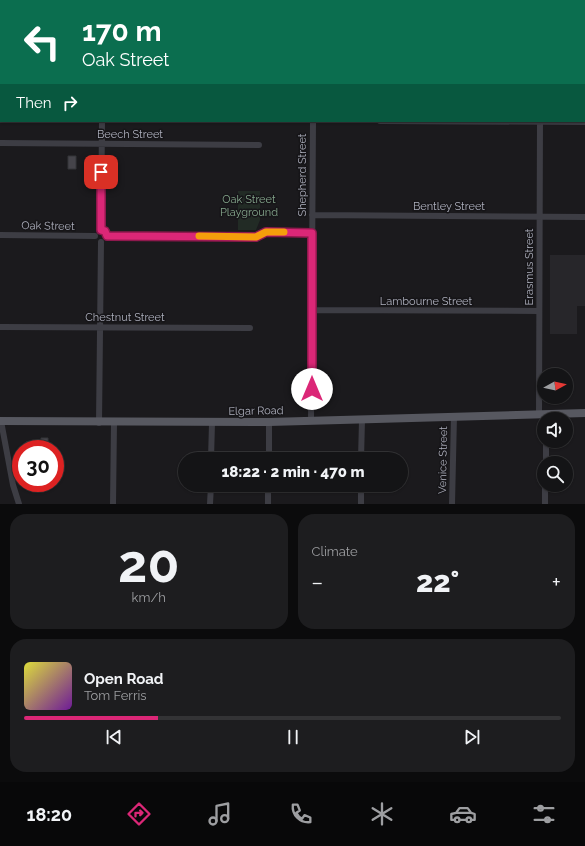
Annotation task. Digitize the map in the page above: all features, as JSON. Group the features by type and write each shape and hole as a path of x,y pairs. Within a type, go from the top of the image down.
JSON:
{"main road":[{"name":"Elgar Road","path":"573,414 585,413"},
{"name":"Elgar Road","path":"1,421 212,423 362,420 454,416 537,416"}],"street":[{"path":"101,230 102,122"},
{"name":"Shepherd Street","path":"311,421 312,122"},
{"name":"Erasmus Street","path":"540,122 539,311 544,412"},
{"name":"Beech Street","path":"0,143 259,145"},
{"name":"Bentley Street","path":"312,215 585,217"},
{"path":"101,230 105,231 107,236"},
{"path":"101,230 97,231 95,236 96,240 101,242"},
{"path":"107,236 256,237 266,232 312,233"},
{"name":"Oak Street","path":"0,235 95,236"},
{"path":"101,242 104,241 107,236"},
{"path":"100,423 101,242"},
{"name":"Lambourne Street","path":"312,310 539,311"},
{"name":"Chestnut Street","path":"0,327 250,328"},
{"name":"Venice Street","path":"452,504 454,416"},
{"path":"362,420 362,452"},
{"path":"1,421 13,485 20,504"},
{"path":"269,452 270,422"},
{"path":"114,423 114,504"},
{"path":"211,452 212,423"},
{"path":"210,504 211,492"},
{"path":"268,492 268,504"},
{"path":"361,492 361,504"},
{"path":"545,492 545,504"}],"shaded area":[{"path":"550,255 585,255 585,306 577,306 577,334 550,334"}],"green space":[{"name":"Oak Street Playground","path":"238,191 260,191 260,220 256,230 238,230"}],"building":[{"path":"68,156 76,156 76,169 68,169"},
{"path":"41,438 48,438 48,440 41,440"}],"slow traffic":[{"path":"199,236 256,237 266,232 284,232"}],"route":[{"path":"101,172 101,230 105,231 107,236 256,237 266,232 312,233 312,389"}]}
